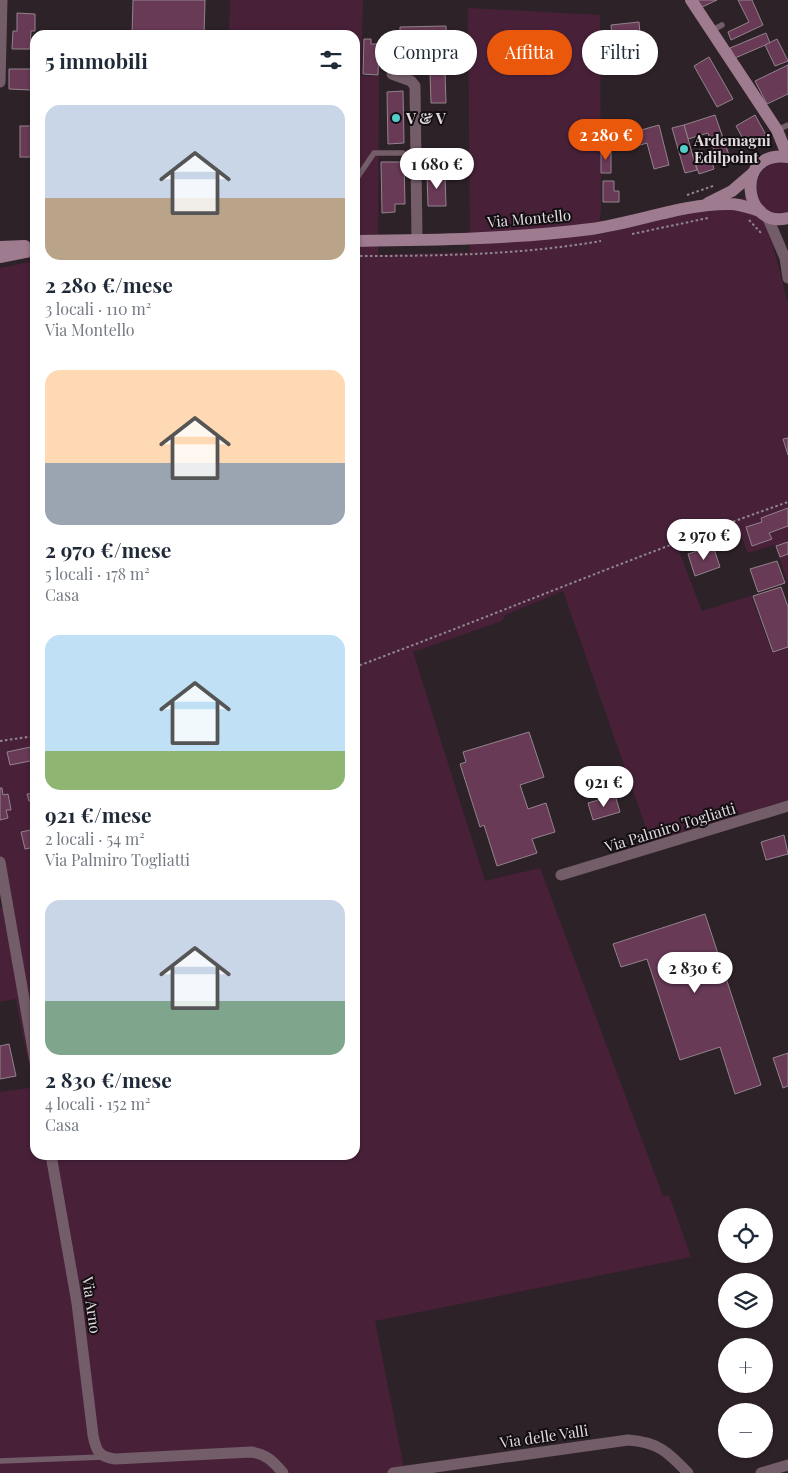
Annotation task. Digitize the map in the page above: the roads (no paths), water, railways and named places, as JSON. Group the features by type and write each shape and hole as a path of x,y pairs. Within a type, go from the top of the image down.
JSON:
{"street":[{"path":"0,82 2,0"},
{"path":"691,0 717,28 782,127 788,157 771,157 782,127"},
{"path":"395,75 412,81 415,86 416,240"},
{"name":"Via Montello","path":"703,206 732,190 758,166 771,157"},
{"path":"753,172 750,182 750,193 764,213 785,258 788,278"},
{"name":"Via Montello","path":"360,241 510,237 591,229 628,223 703,206 729,204 764,213 775,219 788,218"},
{"path":"785,258 788,245"},
{"path":"0,247 30,248"},
{"path":"0,257 30,249"},
{"name":"Via Palmiro Togliatti","path":"560,875 788,806"},
{"path":"0,862 30,1033"},
{"name":"Via Arno","path":"52,1160 77,1303 92,1436 98,1452 103,1458"},
{"name":"Via delle Valli","path":"394,1473 628,1440 643,1441 667,1451 688,1473"},
{"path":"103,1458 250,1452 269,1458 283,1473"},
{"path":"761,1473 788,1465"}],"lane":[{"path":"360,174 374,153 403,153"},
{"path":"0,1461 103,1458"}],"place":[{"name":"V & V","path":"396,118"},
{"name":"Ardemagni Edilpoint","path":"684,149"}]}
